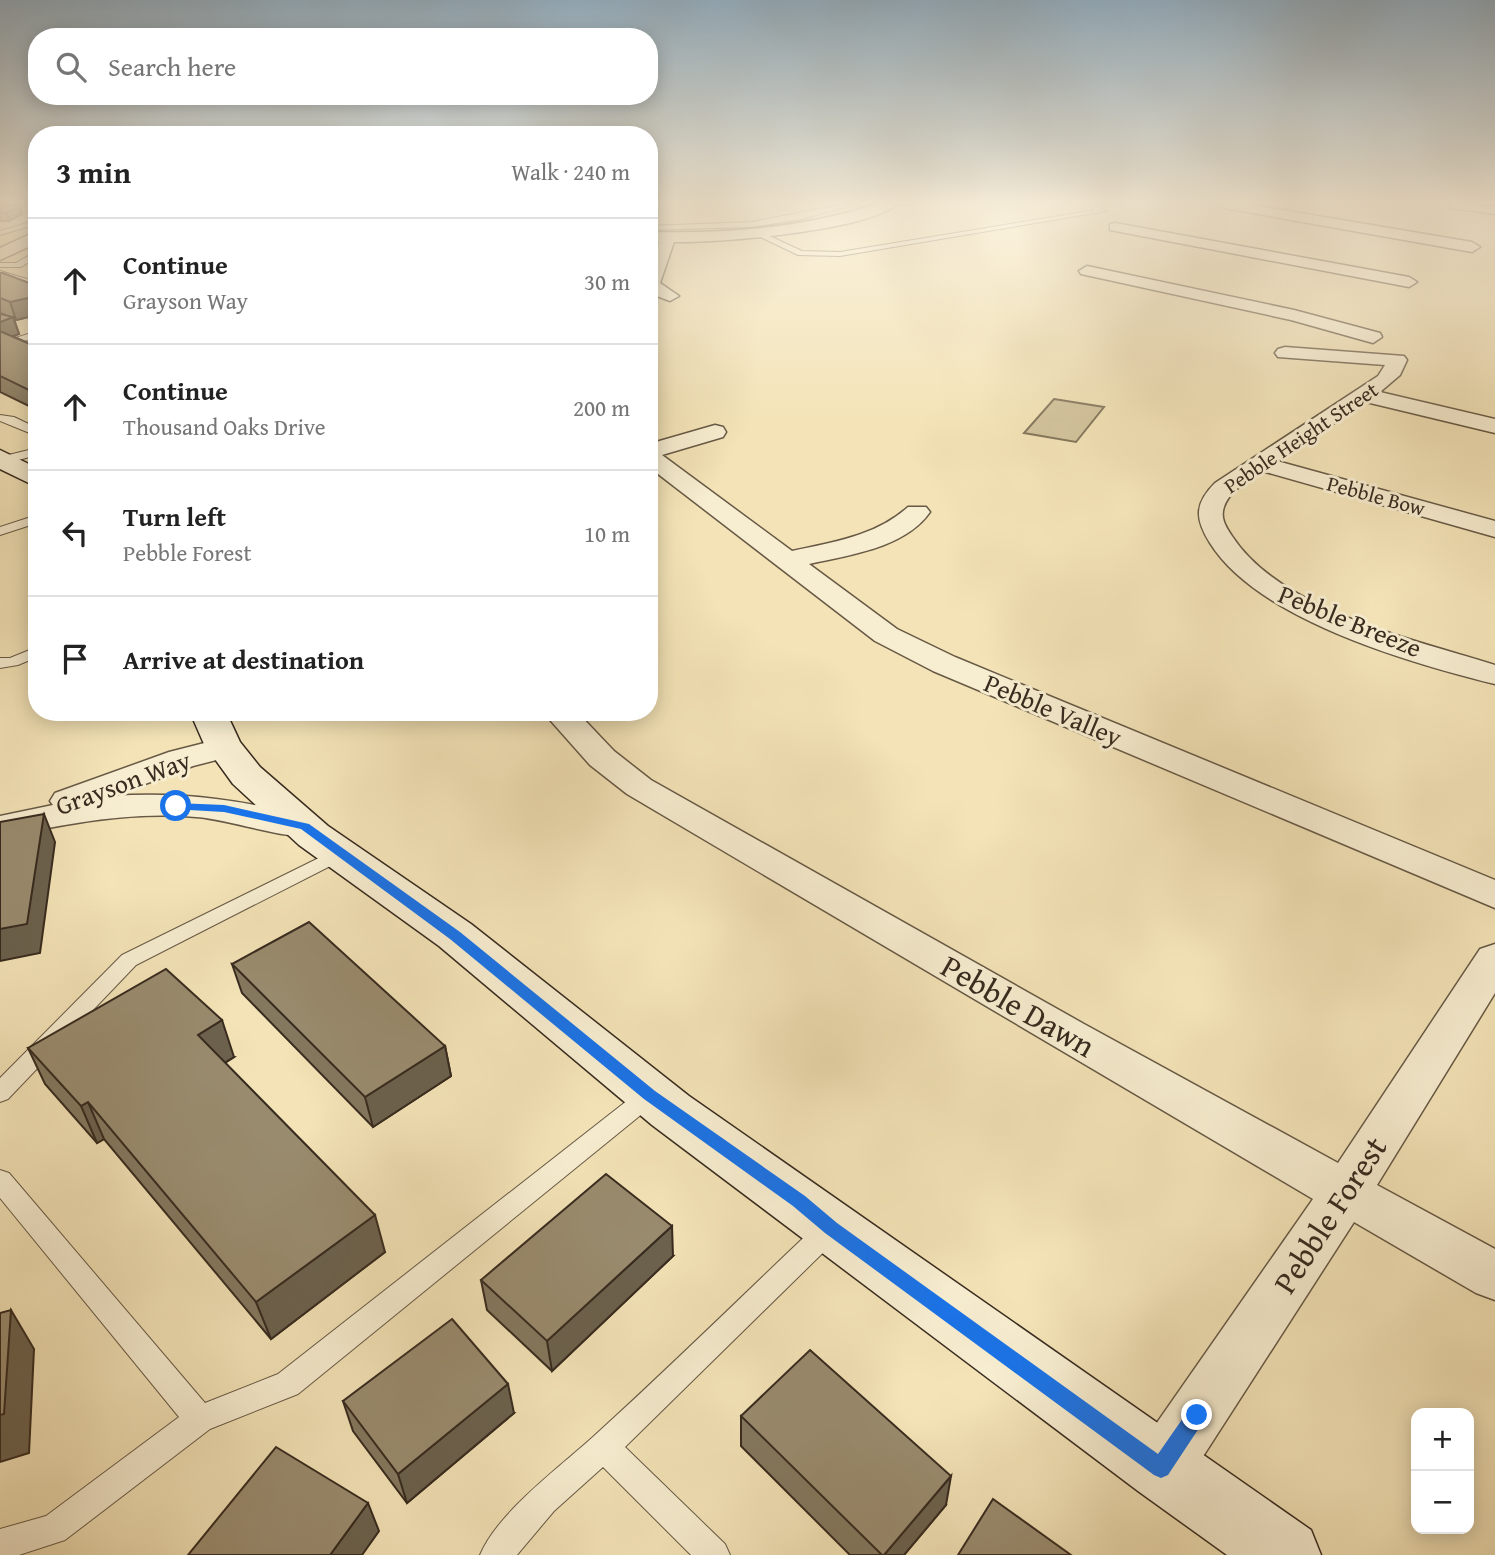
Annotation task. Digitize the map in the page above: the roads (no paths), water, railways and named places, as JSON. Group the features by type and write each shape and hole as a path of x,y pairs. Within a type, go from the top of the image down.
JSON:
{"main road":[{"path":"1,459 28,474"},
{"path":"210,721 212,730 224,748 269,801 455,935 650,1095 799,1201 831,1228 1161,1468 1286,1555"}],"street":[{"path":"1113,277 1294,315 1373,337"},
{"path":"1380,277 1409,282"},
{"path":"1222,300 1245,289"},
{"path":"658,290 670,296"},
{"name":"Pebble Height Street","path":"1220,543 1210,518 1210,509 1220,492 1258,463 1364,395 1392,373 1397,360 1285,353"},
{"path":"1364,395 1495,426"},
{"path":"658,451 715,432"},
{"name":"Pebble Valley","path":"658,461 886,635 944,664 1495,895"},
{"name":"Pebble Bow","path":"1258,463 1495,529"},
{"path":"786,561 886,535 911,520 917,512"},
{"name":"Pebble Breeze","path":"1220,543 1249,576 1287,599 1334,620 1495,675"},
{"name":"Pebble Dawn","path":"567,721 602,758 639,787 1495,1276"},
{"name":"Grayson Way","path":"12,825 90,791 224,748"},
{"name":"Grayson Way","path":"12,825 120,807 176,806 224,808 304,827"},
{"name":"Pebble Forest","path":"1161,1468 1346,1192 1495,959"}],"lane":[{"path":"12,327 28,331"},
{"path":"0,346 28,336"},
{"path":"0,353 28,345"},
{"path":"0,418 10,419 28,428"},
{"path":"1,459 28,453"},
{"path":"0,531 28,522"},
{"path":"0,663 13,662 28,655"},
{"path":"0,1093 129,960 341,853"},
{"path":"0,1545 54,1529 200,1419 288,1384 650,1095"},
{"path":"0,1180 200,1419"},
{"path":"496,1555 543,1500 604,1447 831,1228"},
{"path":"604,1447 714,1555"}]}
